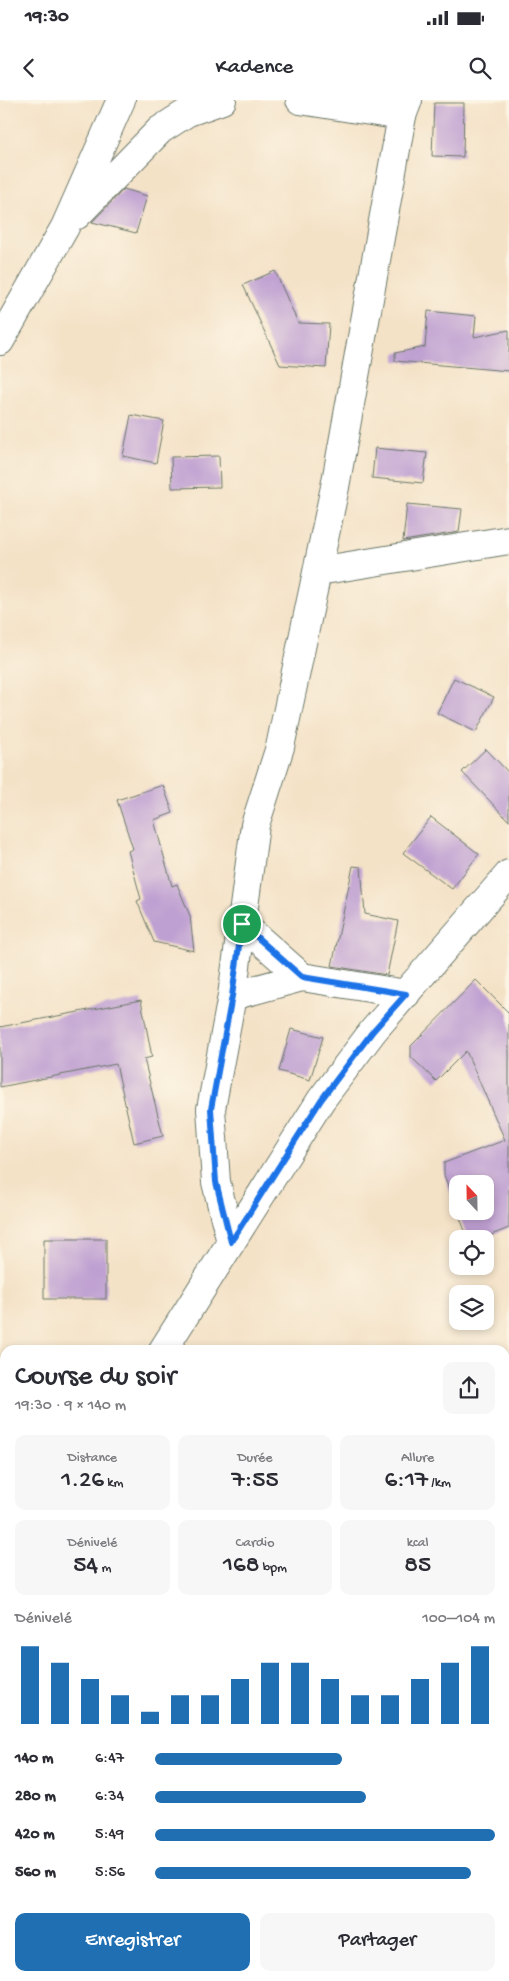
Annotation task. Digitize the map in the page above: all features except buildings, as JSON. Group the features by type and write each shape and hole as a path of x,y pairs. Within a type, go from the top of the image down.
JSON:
{"street":[{"path":"0,340 65,226 121,100"},
{"path":"65,226 160,130 188,112 222,100"},
{"path":"231,1242 216,1182 211,1109 232,996 255,825 280,747 318,571 405,108 300,100"},
{"path":"318,571 509,540"},
{"path":"166,1345 321,1100 373,1031 509,874"},
{"path":"242,924 302,977"},
{"path":"232,996 302,977 406,994"}],"route":[{"path":"242,924 302,977 406,994 373,1031 321,1100 231,1242 216,1182 211,1109 232,996 242,924"}]}
